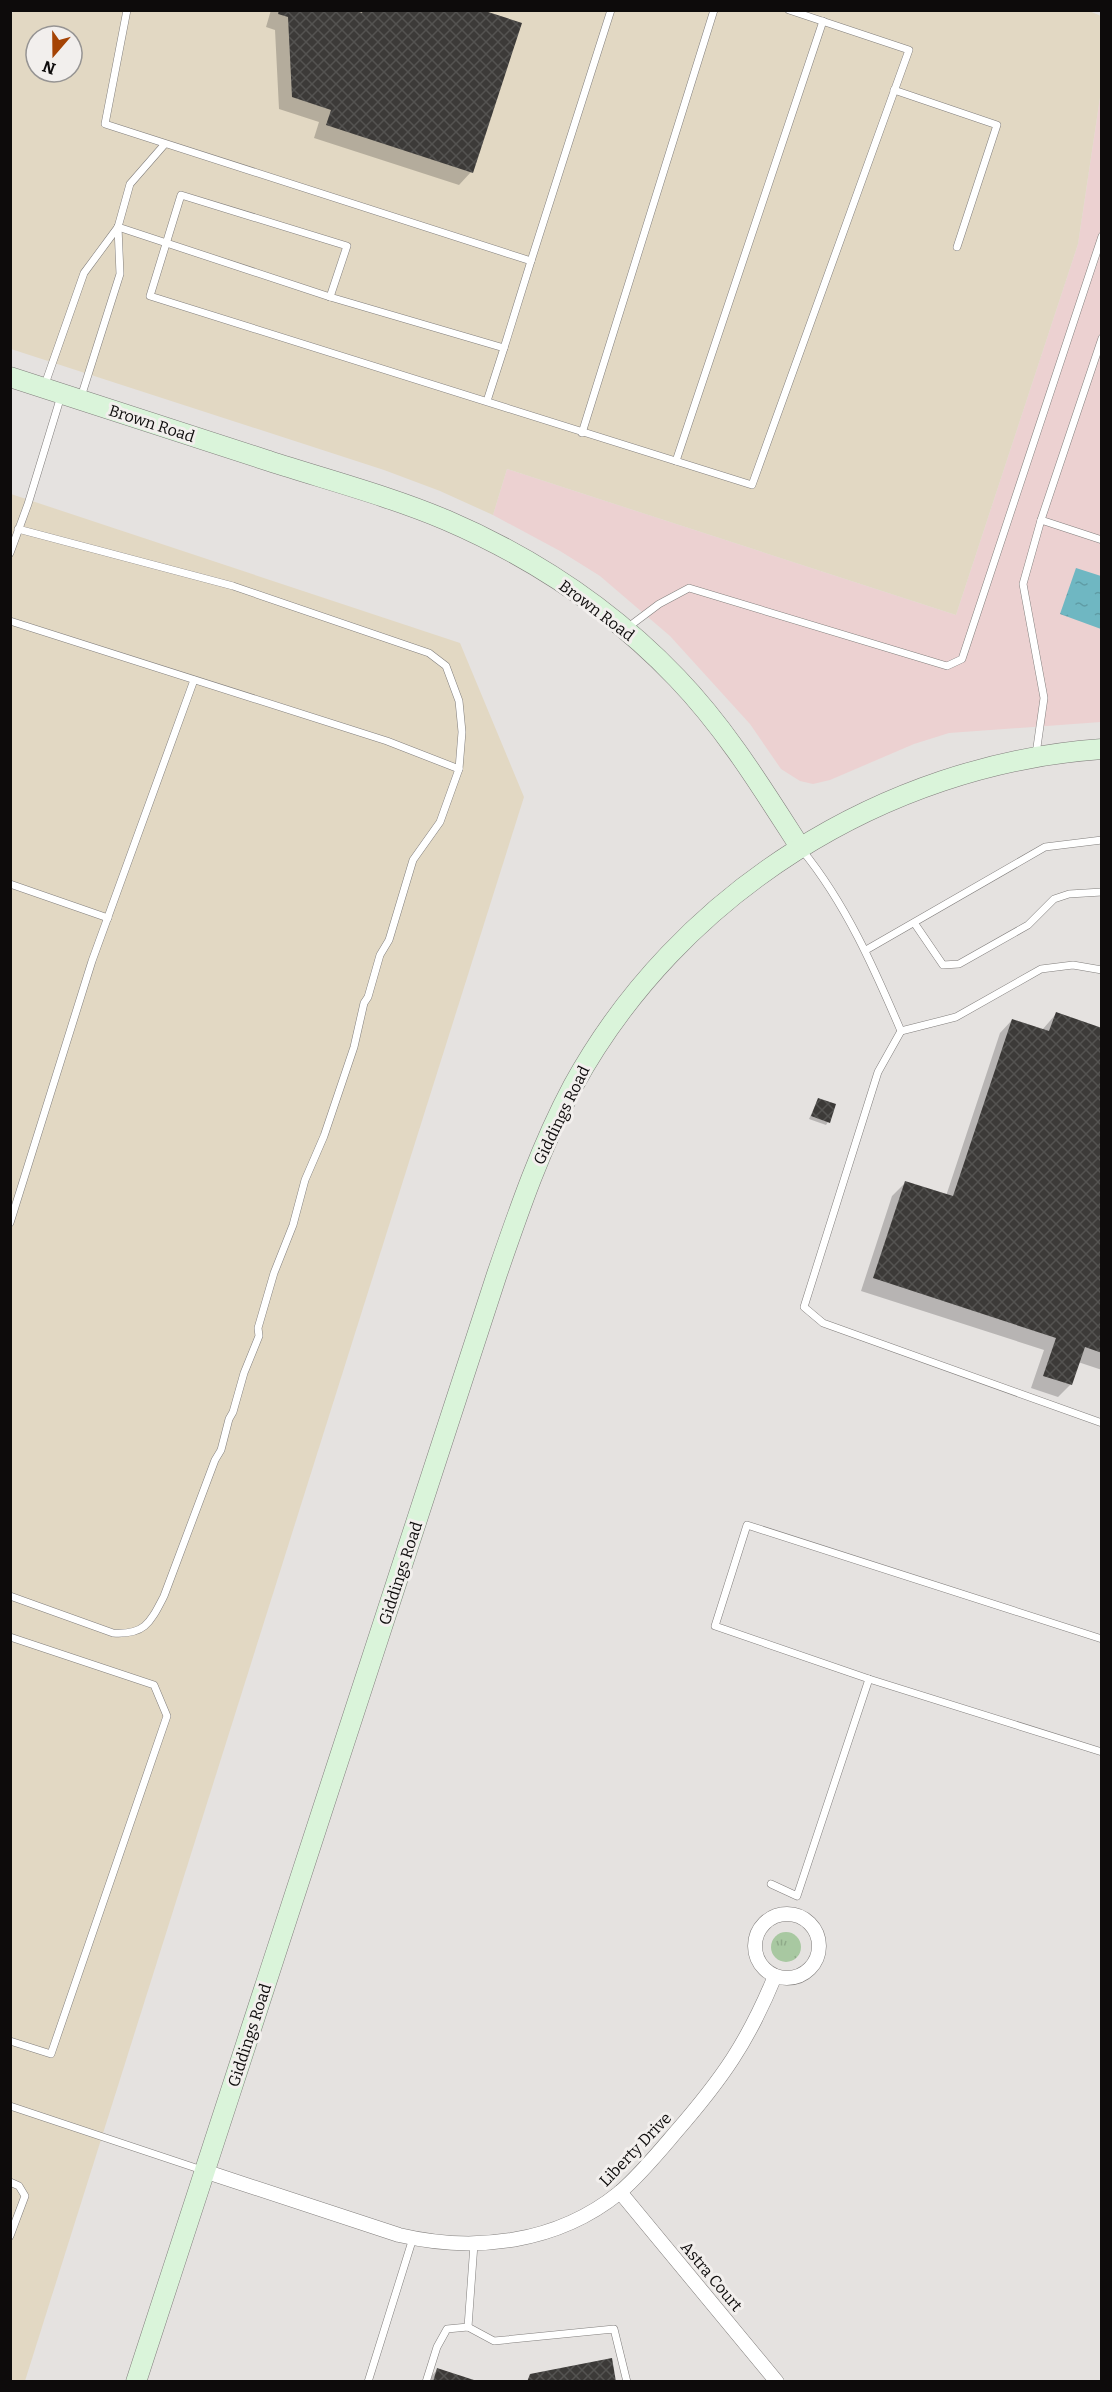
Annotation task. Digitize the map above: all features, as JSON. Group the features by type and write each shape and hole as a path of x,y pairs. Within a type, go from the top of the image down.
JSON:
{"main road":[{"name":"Brown Road","path":"10,377 406,505 489,540 544,571 588,600 626,630 676,677 716,722 800,847"},
{"path":"800,847 856,816 913,791 955,776 1036,757 1101,749"},
{"name":"Giddings Road","path":"136,2382 497,1274 533,1172 550,1132 574,1084 598,1045 652,973 717,909 800,847"}],"street":[{"path":"777,1916 798,1917 814,1930 818,1944 816,1958 803,1974 789,1978 775,1976 759,1962 755,1949 757,1935 765,1923 777,1916"},
{"name":"Liberty Drive","path":"204,2171 413,2238 443,2243 474,2244 513,2240 549,2231 582,2217 620,2192 647,2165 720,2080 745,2043 775,1976"},
{"name":"Astra Court","path":"620,2192 777,2382"}],"lane":[{"path":"127,10 105,124 164,145 531,261"},
{"path":"487,401 612,10"},
{"path":"582,433 714,10"},
{"path":"330,297 347,246 181,195 150,296 752,485 909,50 789,10"},
{"path":"676,461 823,21"},
{"path":"894,90 997,125 957,247"},
{"path":"10,553 62,394 120,274 118,227 130,184 164,145"},
{"path":"118,227 330,297 504,348"},
{"path":"62,394 84,273 118,227"},
{"path":"626,630 659,604 688,588 947,666 962,659 1101,236"},
{"path":"1036,757 1044,698 1023,584 1041,520 1101,338"},
{"path":"1041,520 1101,540"},
{"path":"10,1596 113,1633 130,1634 141,1630 154,1615 164,1596 215,1460 221,1450 228,1419 233,1412 244,1373 259,1336 258,1328 274,1273 293,1225 305,1180 324,1136 354,1047 364,1003 368,997 380,955 389,940 413,860 440,822 459,769 462,732 459,701 446,666 429,652 233,586 18,529"},
{"path":"10,621 387,741 459,769"},
{"path":"10,1223 92,961 194,680"},
{"path":"866,950 915,924 1045,847 1101,840"},
{"path":"800,847 820,872 866,950 901,1032"},
{"path":"10,884 108,918"},
{"path":"915,924 943,965 959,964 1028,925 1054,899 1069,894 1101,892"},
{"path":"1101,970 1073,965 1041,969 956,1017 901,1032 878,1072 804,1307 823,1323 1101,1423"},
{"path":"1101,1638 747,1525 715,1626 1101,1752"},
{"path":"10,1637 154,1685 167,1716 51,2054 10,2041"},
{"path":"771,1884 797,1896 869,1678"},
{"path":"10,2106 204,2171"},
{"path":"10,2182 20,2186 25,2196 10,2236"},
{"path":"368,2382 413,2238"},
{"path":"468,2327 474,2244"},
{"path":"426,2382 436,2347 447,2329 468,2327 494,2341 614,2329 627,2382"}],"shaded area":[{"path":"1087,10 1101,16 1101,91 1078,244 956,615 507,469 493,515 440,491 384,470 11,349 10,19 13,11"},
{"path":"1101,91 1101,722 949,733 914,744 830,780 813,784 800,781 781,769 750,724 670,636 600,576 560,551 493,515 507,469 956,615 1078,244"},
{"path":"11,494 460,643 524,797 25,2381 11,2382"}],"green space":[{"path":"786,1932 797,1936 801,1947 797,1958 786,1962 775,1958 771,1947 775,1936"}],"water":[{"path":"1076,568 1101,576 1101,629 1060,614"}],"building":[{"path":"279,10 354,10 362,13 363,10 482,10 522,23 473,173 326,125 331,110 292,97 288,17 278,14"},
{"path":"1056,1012 1102,1028 1102,1353 1085,1347 1072,1385 1043,1376 1056,1338 873,1278 905,1181 953,1196 1012,1019 1049,1031"},
{"path":"818,1098 836,1104 830,1123 811,1116"},
{"path":"612,2358 616,2382 527,2382 530,2374"},
{"path":"437,2368 477,2381 433,2382"}]}
